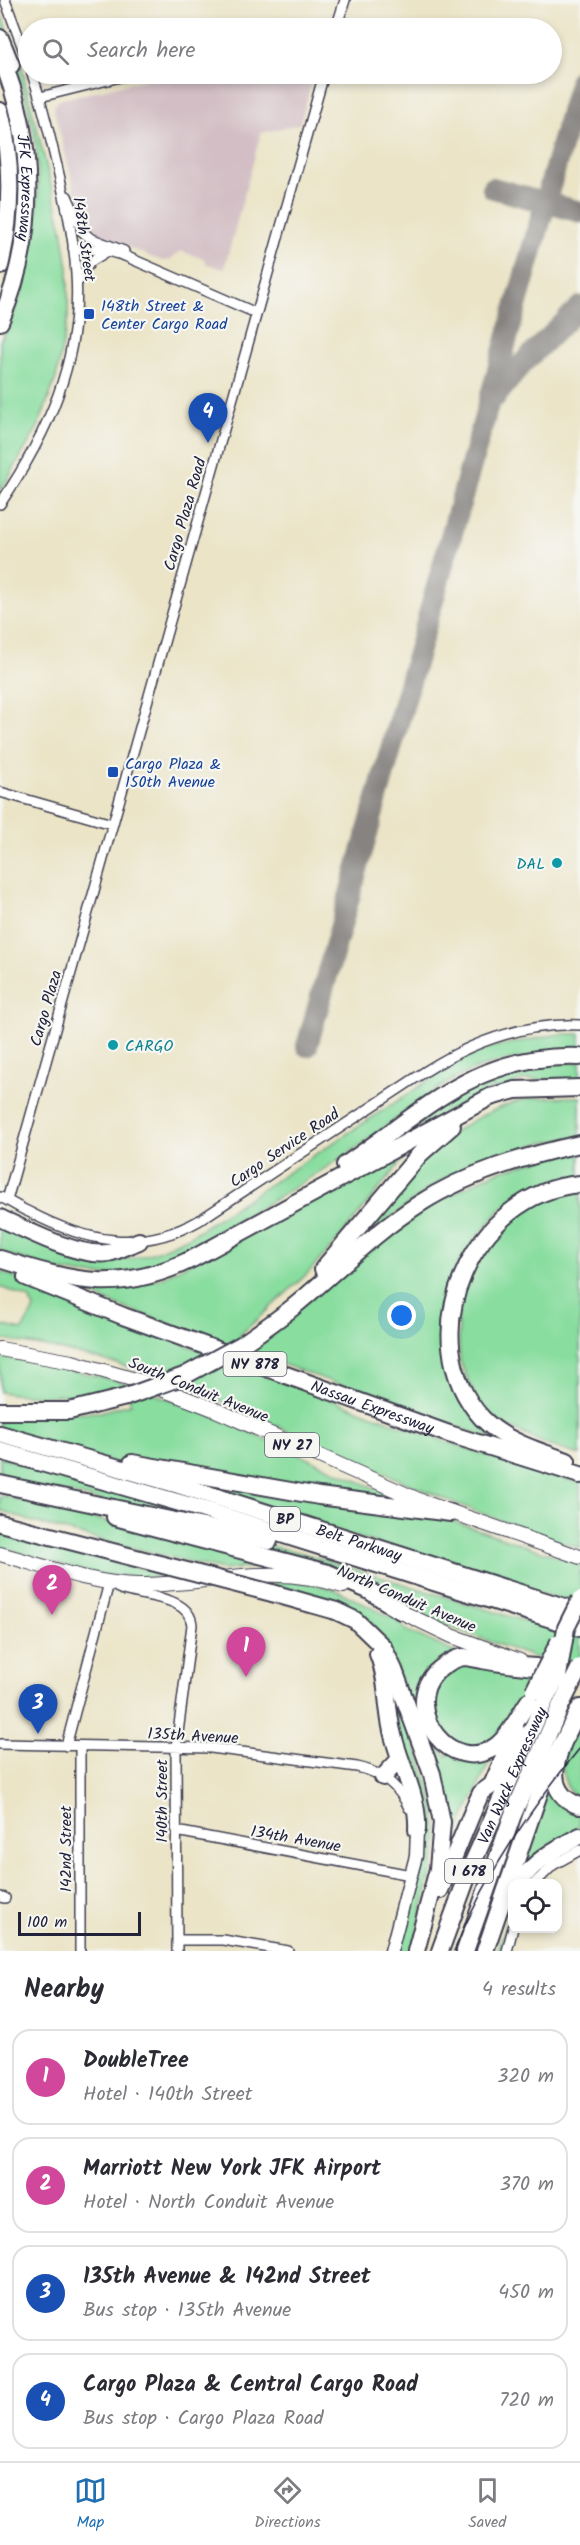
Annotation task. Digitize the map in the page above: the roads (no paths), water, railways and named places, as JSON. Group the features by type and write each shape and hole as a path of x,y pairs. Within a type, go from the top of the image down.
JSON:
{"highway":[{"path":"0,38 14,72 20,116"},
{"name":"JFK Expressway","path":"0,55 20,116 27,161 27,206 22,251 0,322"},
{"name":"JFK Expressway","path":"0,111 7,147 10,192 6,237 0,266"},
{"path":"0,168 2,199 0,231"},
{"path":"0,338 10,295"},
{"path":"262,1219 348,1163 448,1090 469,1079 497,1067 530,1060 580,1057"},
{"path":"0,1259 74,1280 123,1281 148,1276 173,1268 481,1101 507,1091 580,1088"},
{"path":"240,1345 323,1269 420,1154 437,1138 482,1108 538,1089"},
{"path":"0,1411 69,1411 126,1397 184,1376 240,1345 291,1309 371,1238 421,1202 499,1166 580,1144"},
{"path":"580,1185 553,1190 530,1200 509,1213 490,1231 474,1251 463,1272 456,1295 452,1330 457,1370 469,1399 480,1416 496,1430 515,1441 580,1466"},
{"path":"0,1218 66,1246 92,1252 108,1253 139,1241"},
{"name":"Nassau Expressway","path":"0,1266 133,1320 430,1428 522,1459 580,1475"},
{"path":"0,1401 54,1405 126,1397"},
{"name":"Belt Parkway","path":"0,1434 218,1497 580,1612"},
{"name":"Belt Parkway","path":"0,1450 185,1504 573,1628"},
{"path":"70,1454 181,1470 319,1496 451,1514"},
{"path":"8,1485 253,1537 456,1589"},
{"path":"8,1485 168,1533 328,1573 368,1590 401,1611"},
{"path":"0,1515 86,1544"},
{"path":"0,1523 336,1611 365,1629 383,1647 391,1662 426,1754 442,1822 441,1851 416,1951"},
{"name":"Van Wyck Expressway","path":"440,1951 471,1869 543,1699 558,1676 580,1600"},
{"path":"365,1629 382,1666 390,1725 399,1760 417,1810 417,1830"},
{"path":"536,1666 518,1666 464,1657 443,1665 432,1677 424,1696 424,1716 433,1733 444,1744 456,1751 482,1752 497,1745 543,1699"},
{"name":"Van Wyck Expressway","path":"465,1951 512,1817 543,1699 580,1667"},
{"path":"425,1921 481,1793 492,1785 543,1699"},
{"path":"485,1951 544,1779 579,1710"},
{"path":"562,1743 556,1770 556,1782 567,1799 580,1806"},
{"path":"382,1777 399,1760"},
{"path":"433,1951 450,1901 494,1799 492,1785"},
{"path":"522,1879 530,1868 547,1854 580,1836"},
{"path":"491,1933 508,1902"}],"main road":[{"name":"South Conduit Avenue","path":"0,1350 72,1362 160,1388 451,1514 580,1557"},
{"name":"North Conduit Avenue","path":"0,1554 109,1583 150,1585 249,1574 283,1575 336,1584 401,1611 452,1636 580,1681"},
{"path":"391,1951 417,1849 417,1830"}],"street":[{"path":"5,0 18,35"},
{"path":"339,18 345,0"},
{"name":"148th Street","path":"0,504 36,447 57,400 74,332 77,284 74,248 62,184 36,84"},
{"path":"40,97 92,84"},
{"name":"Cargo Plaza Road","path":"112,824 321,84"},
{"path":"62,184 76,212 81,229 86,235 117,247 141,262"},
{"path":"74,248 108,251 141,262 256,314"},
{"path":"77,284 90,262 108,251"},
{"path":"0,792 112,824"},
{"name":"Cargo Plaza","path":"3,1199 112,824"},
{"name":"Cargo Service Road","path":"3,1199 52,1223 89,1236 139,1241 165,1237 195,1224 464,1048 521,1030 550,1025 580,1025"},
{"path":"66,1746 109,1583"},
{"name":"North Conduit Avenue","path":"109,1583 123,1590 177,1604 190,1616"},
{"name":"140th Street","path":"177,1951 176,1748 192,1624 190,1616"},
{"name":"135th Avenue","path":"0,1744 211,1748 365,1769 382,1777"},
{"name":"142nd Street","path":"80,1747 80,1951"},
{"path":"382,1777 395,1786 405,1799 417,1830"},
{"name":"134th Avenue","path":"176,1831 411,1875"},
{"path":"539,1879 553,1865 580,1850"},
{"path":"507,1951 512,1933"},
{"path":"177,1940 223,1940 288,1951"}],"tram line":[{"path":"454,1951 494,1870 543,1795 580,1748"}],"place":[{"name":"148th Street & Center Cargo Road","path":"89,314"},
{"name":"Cargo Plaza & Central Cargo Road","path":"208,443"},
{"name":"Cargo Plaza & 150th Avenue","path":"113,772"},
{"name":"DAL","path":"557,863"},
{"name":"CARGO","path":"113,1045"},
{"name":"Marriott New York JFK Airport","path":"52,1615"},
{"name":"DoubleTree","path":"246,1677"},
{"name":"135th Avenue & 142nd Street","path":"38,1734"}]}
